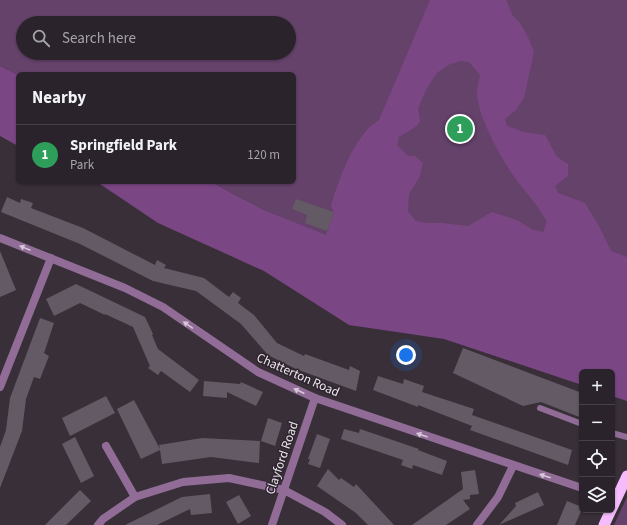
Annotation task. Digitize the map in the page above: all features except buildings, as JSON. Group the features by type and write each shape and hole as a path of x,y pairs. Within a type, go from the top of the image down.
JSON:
{"highway":[{"path":"615,498 627,476"},
{"path":"604,525 609,513"}],"street":[{"name":"Chatterton Road","path":"0,238 125,288 163,307 258,372 315,398 579,487"},
{"path":"0,387 51,258"},
{"name":"Clayford Road","path":"272,525 315,398"},
{"path":"106,446 135,497"},
{"path":"477,525 498,497 513,466"},
{"path":"98,525 135,497 183,482 229,478 284,490 326,512 342,525"}],"lane":[{"path":"540,408 579,423"},
{"path":"615,434 627,437"}],"shaded area":[{"path":"0,0 627,0 627,335 326,236 264,210 215,184 296,184 296,72 16,72 16,74 0,66"},
{"path":"430,0 506,0 513,16 520,23 527,35 534,52 524,98 515,111 505,119 507,126 524,132 545,135 557,157 568,164 568,176 555,186 558,193 585,203 600,228 611,251 627,257 627,401 615,397 615,369 579,369 579,384 444,339 349,325 264,271 158,223 100,184 215,184 264,210 326,235 334,212 331,206 337,186 350,156 370,127 379,120","holes":["460,61 469,62 480,75 478,86 478,103 486,127 506,164 547,222 543,232 533,230 517,220 492,212 468,226 416,221 408,211 409,194 419,178 423,163 415,156 408,156 397,145 399,137 417,126 420,121 418,108 427,88 437,73 448,65"]},
{"path":"0,66 16,74 16,145 0,136"},
{"path":"627,497 627,525 614,525"}],"place":[{"name":"Springfield Park","path":"460,129"}]}
